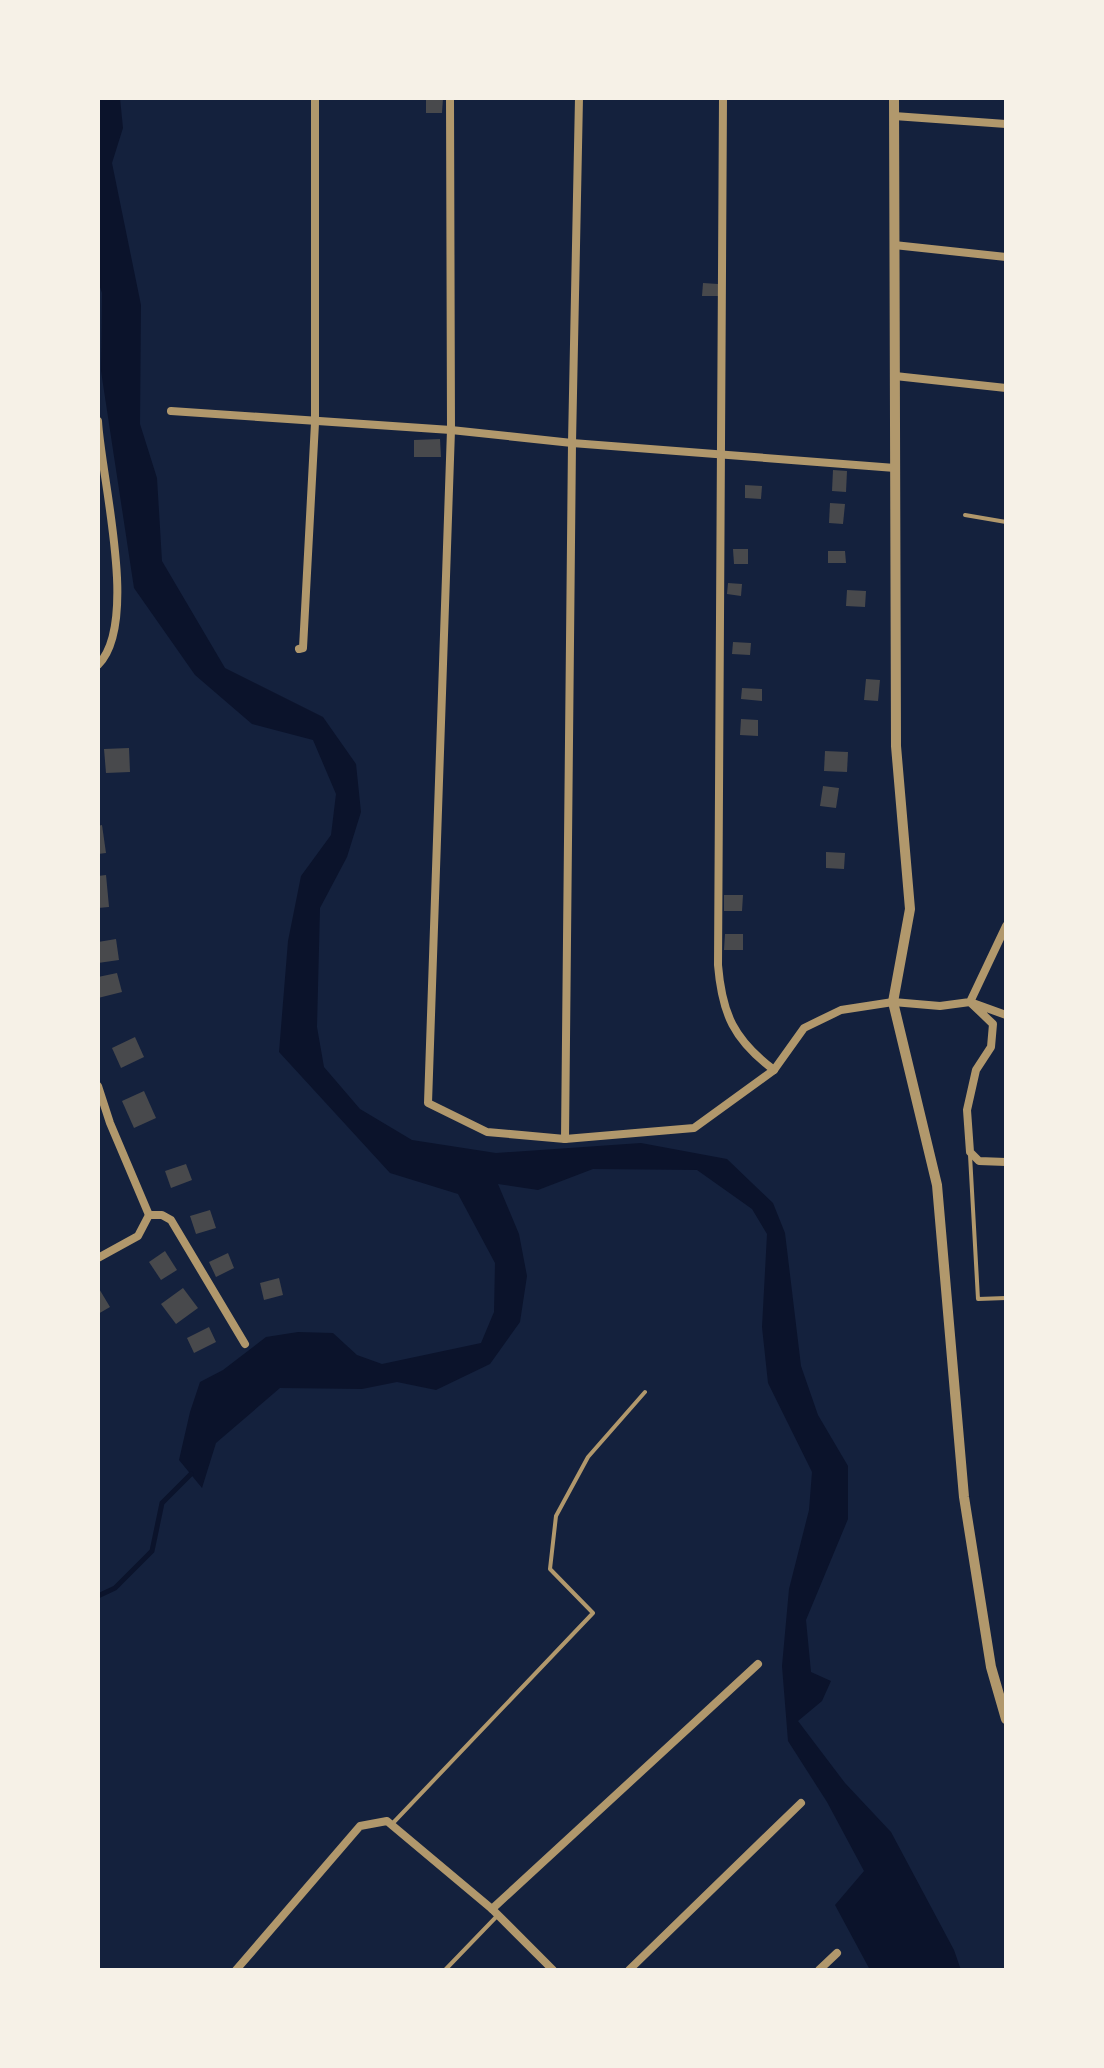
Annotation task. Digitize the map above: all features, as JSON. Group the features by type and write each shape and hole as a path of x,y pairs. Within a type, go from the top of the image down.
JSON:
{"street":[{"path":"299,649 303,648 315,423 315,98"},
{"path":"450,98 451,430 428,1103 487,1132 565,1139 694,1128 774,1070 804,1028 841,1010 893,1002 940,1006 970,1002 1006,1015"},
{"path":"565,1139 579,98"},
{"path":"723,98 719,980 733,1028 757,1057 774,1070"},
{"path":"894,98 896,746 910,909 893,1002 937,1185 964,1497 991,1667 1006,1719"},
{"path":"894,116 1006,124"},
{"path":"894,245 1006,257"},
{"path":"895,376 1006,388"},
{"path":"171,411 451,430 572,443 895,468"},
{"path":"98,421 115,539 117,616 106,657 98,665"},
{"path":"970,1002 1006,926"},
{"path":"970,1002 993,1024 991,1047 976,1070 967,1110 970,1152 979,1161 1006,1162"},
{"path":"98,1086 110,1123 149,1215"},
{"path":"98,1258 138,1236 149,1215"},
{"path":"149,1215 162,1215 171,1220 245,1344"},
{"path":"495,1912 758,1664"},
{"path":"629,1970 801,1803"},
{"path":"235,1969 360,1826 387,1821 495,1912 553,1970"},
{"path":"819,1970 837,1953"}],"lane":[{"path":"965,515 1006,522"},
{"path":"970,1152 978,1299 1006,1298"},
{"path":"391,1825 593,1613 550,1569 556,1516 588,1457 645,1392"},
{"path":"445,1970 495,1912"}],"water":[{"path":"98,98 120,98 123,128 112,163 141,305 140,424 157,478 162,561 225,668 323,717 356,764 361,812 347,857 320,908 317,1027 324,1067 360,1109 412,1140 496,1153 641,1143 727,1159 773,1203 785,1233 801,1366 818,1415 848,1466 848,1519 806,1620 811,1672 831,1681 822,1701 798,1721 845,1783 891,1832 954,1950 961,1970 870,1970 835,1905 864,1871 827,1802 788,1741 782,1666 789,1589 809,1510 812,1472 768,1383 762,1327 767,1234 752,1209 697,1170 593,1169 538,1190 498,1184 519,1234 527,1276 520,1322 490,1364 436,1390 397,1382 362,1389 280,1388 216,1443 202,1488 179,1460 200,1382 223,1370 266,1337 298,1332 333,1333 357,1355 382,1364 481,1343 494,1312 495,1263 458,1194 390,1173 279,1052 288,941 301,876 331,835 336,794 313,740 252,724 195,675 134,588 101,371"}],"building":[{"path":"426,98 443,98 442,113 426,113"},
{"path":"703,283 718,284 718,296 702,296"},
{"path":"440,439 441,457 414,457 414,440"},
{"path":"833,470 847,471 846,492 832,491"},
{"path":"745,485 762,486 761,499 745,498"},
{"path":"830,503 845,504 843,524 829,523"},
{"path":"733,549 748,549 748,564 734,564"},
{"path":"828,551 845,551 846,563 828,563"},
{"path":"728,583 742,584 741,596 727,594"},
{"path":"847,590 866,591 865,607 846,606"},
{"path":"733,642 751,643 750,655 732,654"},
{"path":"866,679 880,680 878,701 864,700"},
{"path":"742,688 762,689 762,701 741,699"},
{"path":"741,719 758,720 758,736 740,735"},
{"path":"129,748 130,772 106,773 104,749"},
{"path":"825,751 848,752 847,772 824,771"},
{"path":"823,786 839,788 836,808 820,806"},
{"path":"102,825 106,853 98,854 98,826"},
{"path":"826,852 845,853 844,869 826,868"},
{"path":"106,875 109,907 98,908 98,876"},
{"path":"724,895 743,895 742,911 724,911"},
{"path":"725,934 743,934 743,950 724,950"},
{"path":"116,939 119,960 98,963 98,942"},
{"path":"117,973 122,992 98,998 98,977"},
{"path":"135,1037 144,1057 121,1068 112,1048"},
{"path":"144,1091 156,1118 134,1128 122,1101"},
{"path":"186,1164 192,1180 171,1188 165,1171"},
{"path":"210,1210 216,1228 196,1234 190,1216"},
{"path":"165,1251 177,1270 161,1280 149,1262"},
{"path":"228,1253 234,1268 216,1277 209,1262"},
{"path":"279,1278 283,1295 264,1300 260,1283"},
{"path":"98,1287 110,1307 98,1314"},
{"path":"183,1288 198,1308 176,1324 161,1304"},
{"path":"209,1327 216,1342 194,1353 187,1338"}],"waterway":[{"path":"98,1596 115,1588 152,1551 162,1503 191,1474"}]}
